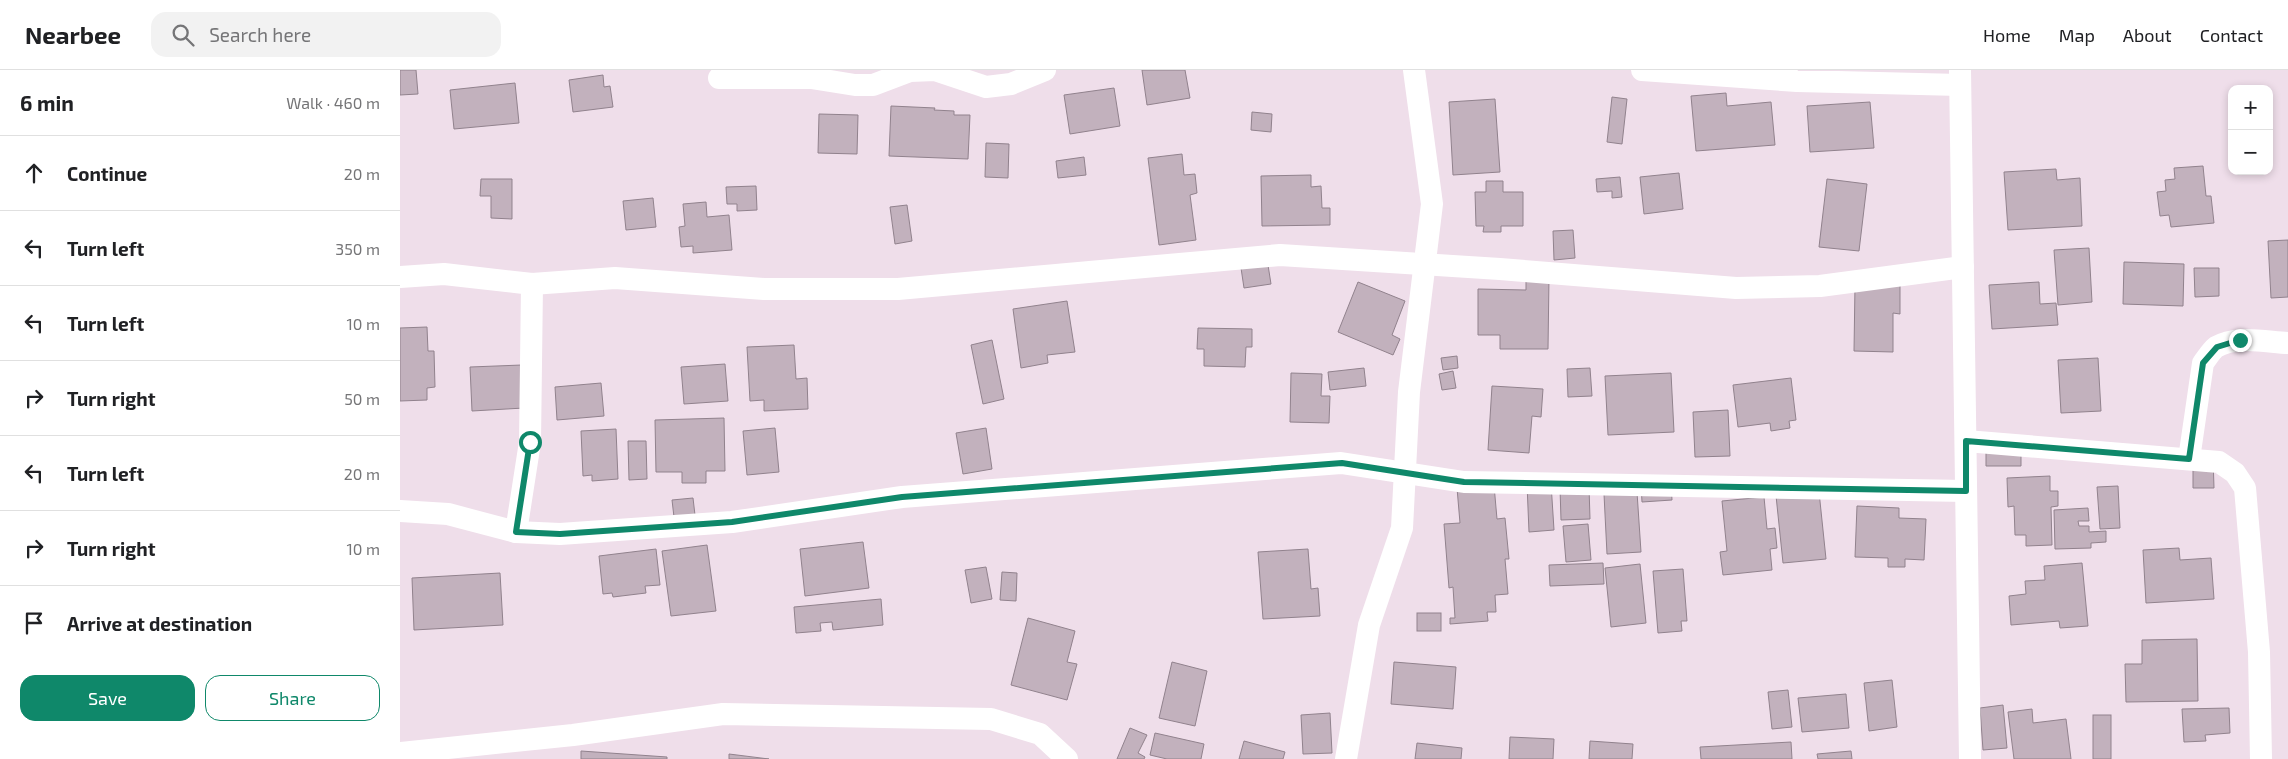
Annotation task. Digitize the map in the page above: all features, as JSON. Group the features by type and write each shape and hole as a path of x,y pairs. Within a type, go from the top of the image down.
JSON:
{"street":[{"path":"719,78 811,78 855,85 873,84 910,71 935,70 986,86 1011,84 1045,70"},
{"path":"1346,759 1369,625 1402,528 1409,392 1432,204 1414,70"},
{"path":"1642,70 1797,81 1960,78 1970,759"},
{"path":"400,277 444,274 532,284 616,278 764,289 898,289 1280,256 1736,288 1820,286 1963,267"},
{"path":"516,532 530,442 532,284"},
{"path":"2189,459 2203,363 2211,352 2217,347 2240,340 2288,343"},
{"path":"1966,441 2219,462 2235,473 2245,488 2259,652 2260,759"},
{"path":"400,511 448,514 516,532 560,534 732,522 902,497 1342,463 1464,482 1966,491"},
{"path":"400,753 573,736 723,714 991,719 1040,734 1066,759"}],"building":[{"path":"400,70 416,70 418,94 400,95"},
{"path":"1142,70 1185,70 1190,98 1147,105"},
{"path":"603,75 604,87 610,86 613,107 573,112 569,80"},
{"path":"515,83 519,123 454,129 450,90"},
{"path":"1114,88 1120,126 1070,134 1064,95"},
{"path":"1726,93 1727,106 1771,102 1775,145 1696,151 1691,96"},
{"path":"1612,97 1627,99 1622,144 1607,142"},
{"path":"1495,99 1500,172 1453,175 1449,102"},
{"path":"1870,102 1874,148 1810,152 1807,106"},
{"path":"891,106 935,108 934,110 954,111 954,115 970,115 968,159 889,156"},
{"path":"1252,112 1272,114 1271,132 1251,130"},
{"path":"819,114 858,115 857,154 818,153"},
{"path":"986,143 1009,144 1008,178 985,177"},
{"path":"1182,154 1184,175 1195,174 1197,193 1190,195 1196,240 1159,245 1148,158"},
{"path":"1084,157 1086,175 1058,178 1056,161"},
{"path":"2203,166 2206,196 2211,196 2214,223 2171,227 2169,215 2160,216 2157,192 2166,191 2165,180 2175,179 2174,168"},
{"path":"2056,169 2057,180 2080,178 2082,226 2008,230 2004,172"},
{"path":"1679,173 1683,209 1644,214 1640,177"},
{"path":"1311,175 1311,187 1321,186 1322,208 1330,208 1330,225 1262,226 1261,176"},
{"path":"1620,177 1622,197 1612,198 1612,191 1597,192 1596,179"},
{"path":"481,179 512,179 512,219 491,218 491,196 480,196"},
{"path":"1827,179 1867,184 1859,251 1819,247"},
{"path":"1486,181 1503,181 1503,192 1523,192 1523,226 1501,226 1501,232 1483,232 1484,226 1476,226 1475,192 1486,192"},
{"path":"756,186 757,210 737,211 737,204 727,204 726,187"},
{"path":"653,198 656,227 626,230 623,201"},
{"path":"706,202 707,217 729,215 732,250 693,253 693,246 681,247 679,227 685,226 683,204"},
{"path":"907,205 912,241 895,244 890,207"},
{"path":"1573,230 1575,258 1554,260 1553,231"},
{"path":"2288,240 2288,297 2271,298 2268,241"},
{"path":"2089,248 2092,302 2058,305 2054,250"},
{"path":"2124,262 2184,264 2183,306 2123,304"},
{"path":"1268,265 1271,284 1244,288 1241,268"},
{"path":"2194,268 2219,268 2219,296 2195,297"},
{"path":"1526,277 1549,277 1548,349 1500,349 1500,335 1478,335 1478,289 1526,290"},
{"path":"1358,282 1405,301 1392,335 1400,339 1393,355 1338,332"},
{"path":"2039,282 2040,304 2056,303 2058,325 1992,329 1989,285"},
{"path":"1855,285 1900,285 1900,314 1893,313 1893,352 1854,351"},
{"path":"1067,301 1075,352 1047,355 1048,363 1021,368 1013,309"},
{"path":"427,327 428,351 434,351 435,387 427,388 427,400 400,401 400,328"},
{"path":"1198,328 1252,329 1252,347 1246,347 1245,367 1204,366 1204,349 1197,349"},
{"path":"992,340 1004,399 983,404 971,345"},
{"path":"794,345 796,379 807,378 808,409 764,411 764,400 750,401 747,347"},
{"path":"1457,356 1458,368 1443,370 1441,358"},
{"path":"2098,358 2101,411 2061,413 2058,360"},
{"path":"725,364 728,401 684,404 681,367"},
{"path":"522,365 524,408 472,411 470,367"},
{"path":"1364,368 1366,386 1330,390 1328,372"},
{"path":"1590,368 1592,396 1568,397 1567,369"},
{"path":"1453,371 1456,388 1442,390 1439,374"},
{"path":"1291,373 1322,374 1321,396 1330,396 1329,423 1290,422"},
{"path":"1671,373 1674,432 1608,435 1605,376"},
{"path":"1791,378 1796,420 1789,421 1790,428 1771,431 1770,423 1738,427 1733,385"},
{"path":"601,383 604,416 557,420 555,387"},
{"path":"1492,386 1543,389 1541,417 1532,416 1529,453 1488,450"},
{"path":"1728,410 1730,456 1695,457 1693,412"},
{"path":"724,418 725,471 706,471 706,483 682,483 682,472 656,472 655,420"},
{"path":"775,428 779,472 747,475 743,431"},
{"path":"986,428 992,469 963,474 956,433"},
{"path":"616,429 618,479 592,481 592,475 583,476 581,431"},
{"path":"1986,440 2021,441 2021,466 1986,466"},
{"path":"628,441 646,441 647,479 629,480"},
{"path":"2193,457 2213,457 2214,488 2193,488"},
{"path":"2050,476 2050,491 2058,491 2058,506 2051,507 2052,545 2026,546 2026,535 2015,535 2014,506 2008,507 2007,478"},
{"path":"1818,482 1826,559 1783,563 1775,486"},
{"path":"1551,483 1554,530 1529,532 1527,484"},
{"path":"1671,483 1672,500 1642,502 1641,485"},
{"path":"1494,485 1497,519 1505,518 1509,559 1505,559 1508,594 1495,595 1496,612 1487,612 1488,621 1450,624 1450,618 1455,618 1453,587 1449,588 1444,524 1460,523 1457,488"},
{"path":"2118,486 2120,528 2100,529 2097,487"},
{"path":"1589,487 1590,519 1561,520 1560,488"},
{"path":"1637,492 1641,552 1607,554 1604,494"},
{"path":"1764,497 1767,529 1775,528 1777,548 1770,549 1772,570 1723,575 1720,552 1727,551 1722,501"},
{"path":"693,498 695,515 674,517 672,500"},
{"path":"1857,506 1899,508 1899,518 1926,519 1924,560 1905,559 1905,567 1888,567 1888,558 1855,557"},
{"path":"2088,508 2089,521 2078,521 2079,526 2089,526 2089,532 2106,531 2106,542 2091,543 2091,548 2055,549 2054,510"},
{"path":"1588,524 1591,560 1566,562 1563,526"},
{"path":"863,542 869,588 805,596 800,549"},
{"path":"707,545 716,611 671,616 662,551"},
{"path":"2179,548 2180,560 2211,558 2214,599 2146,603 2143,550"},
{"path":"656,549 660,585 645,586 646,593 613,597 612,593 603,594 599,556"},
{"path":"1308,549 1311,589 1318,588 1320,616 1263,619 1258,552"},
{"path":"1603,563 1604,584 1550,586 1549,565"},
{"path":"2082,563 2088,626 2060,628 2059,621 2011,625 2009,596 2026,594 2025,581 2045,580 2044,566"},
{"path":"1640,564 1646,623 1611,627 1605,568"},
{"path":"986,567 992,599 971,603 965,570"},
{"path":"1683,569 1687,621 1681,621 1682,631 1658,633 1653,571"},
{"path":"1002,572 1017,573 1016,601 1000,600"},
{"path":"500,573 503,625 414,630 412,578"},
{"path":"881,599 883,625 833,630 832,622 820,623 821,631 796,633 794,607"},
{"path":"1417,613 1441,613 1441,631 1417,631"},
{"path":"1028,618 1075,631 1067,662 1077,664 1067,700 1011,685"},
{"path":"2197,639 2198,701 2126,702 2125,664 2142,664 2142,640"},
{"path":"1172,662 1207,671 1195,726 1159,718"},
{"path":"1394,662 1456,667 1453,709 1391,704"},
{"path":"1892,680 1897,727 1869,731 1864,683"},
{"path":"1788,690 1792,727 1772,729 1768,692"},
{"path":"1846,694 1849,728 1802,732 1798,698"},
{"path":"2003,705 2007,748 1983,750 1980,708"},
{"path":"2229,708 2230,733 2205,735 2206,741 2184,742 2182,709"},
{"path":"2032,709 2033,723 2066,719 2071,759 2014,759 2008,712"},
{"path":"1330,713 1332,753 1303,754 1301,715"},
{"path":"2093,715 2111,715 2111,759 2093,759"},
{"path":"1130,728 1147,735 1138,753 1145,757 1144,759 1117,759"},
{"path":"1155,733 1204,744 1201,759 1167,759 1150,755"},
{"path":"1510,737 1554,739 1553,759 1509,759"},
{"path":"1244,741 1285,752 1283,759 1239,759"},
{"path":"1590,741 1633,744 1632,759 1589,759"},
{"path":"1791,742 1792,759 1701,759 1700,747"},
{"path":"1417,743 1462,748 1461,759 1415,759"},
{"path":"581,751 667,757 667,759 581,759"},
{"path":"1851,751 1852,759 1818,759 1817,754"},
{"path":"729,754 769,759 729,759"}],"route":[{"path":"530,442 516,532 560,534 732,522 902,497 1342,463 1464,482 1966,491 1966,441 2189,459 2203,363 2217,347 2240,340"}]}
